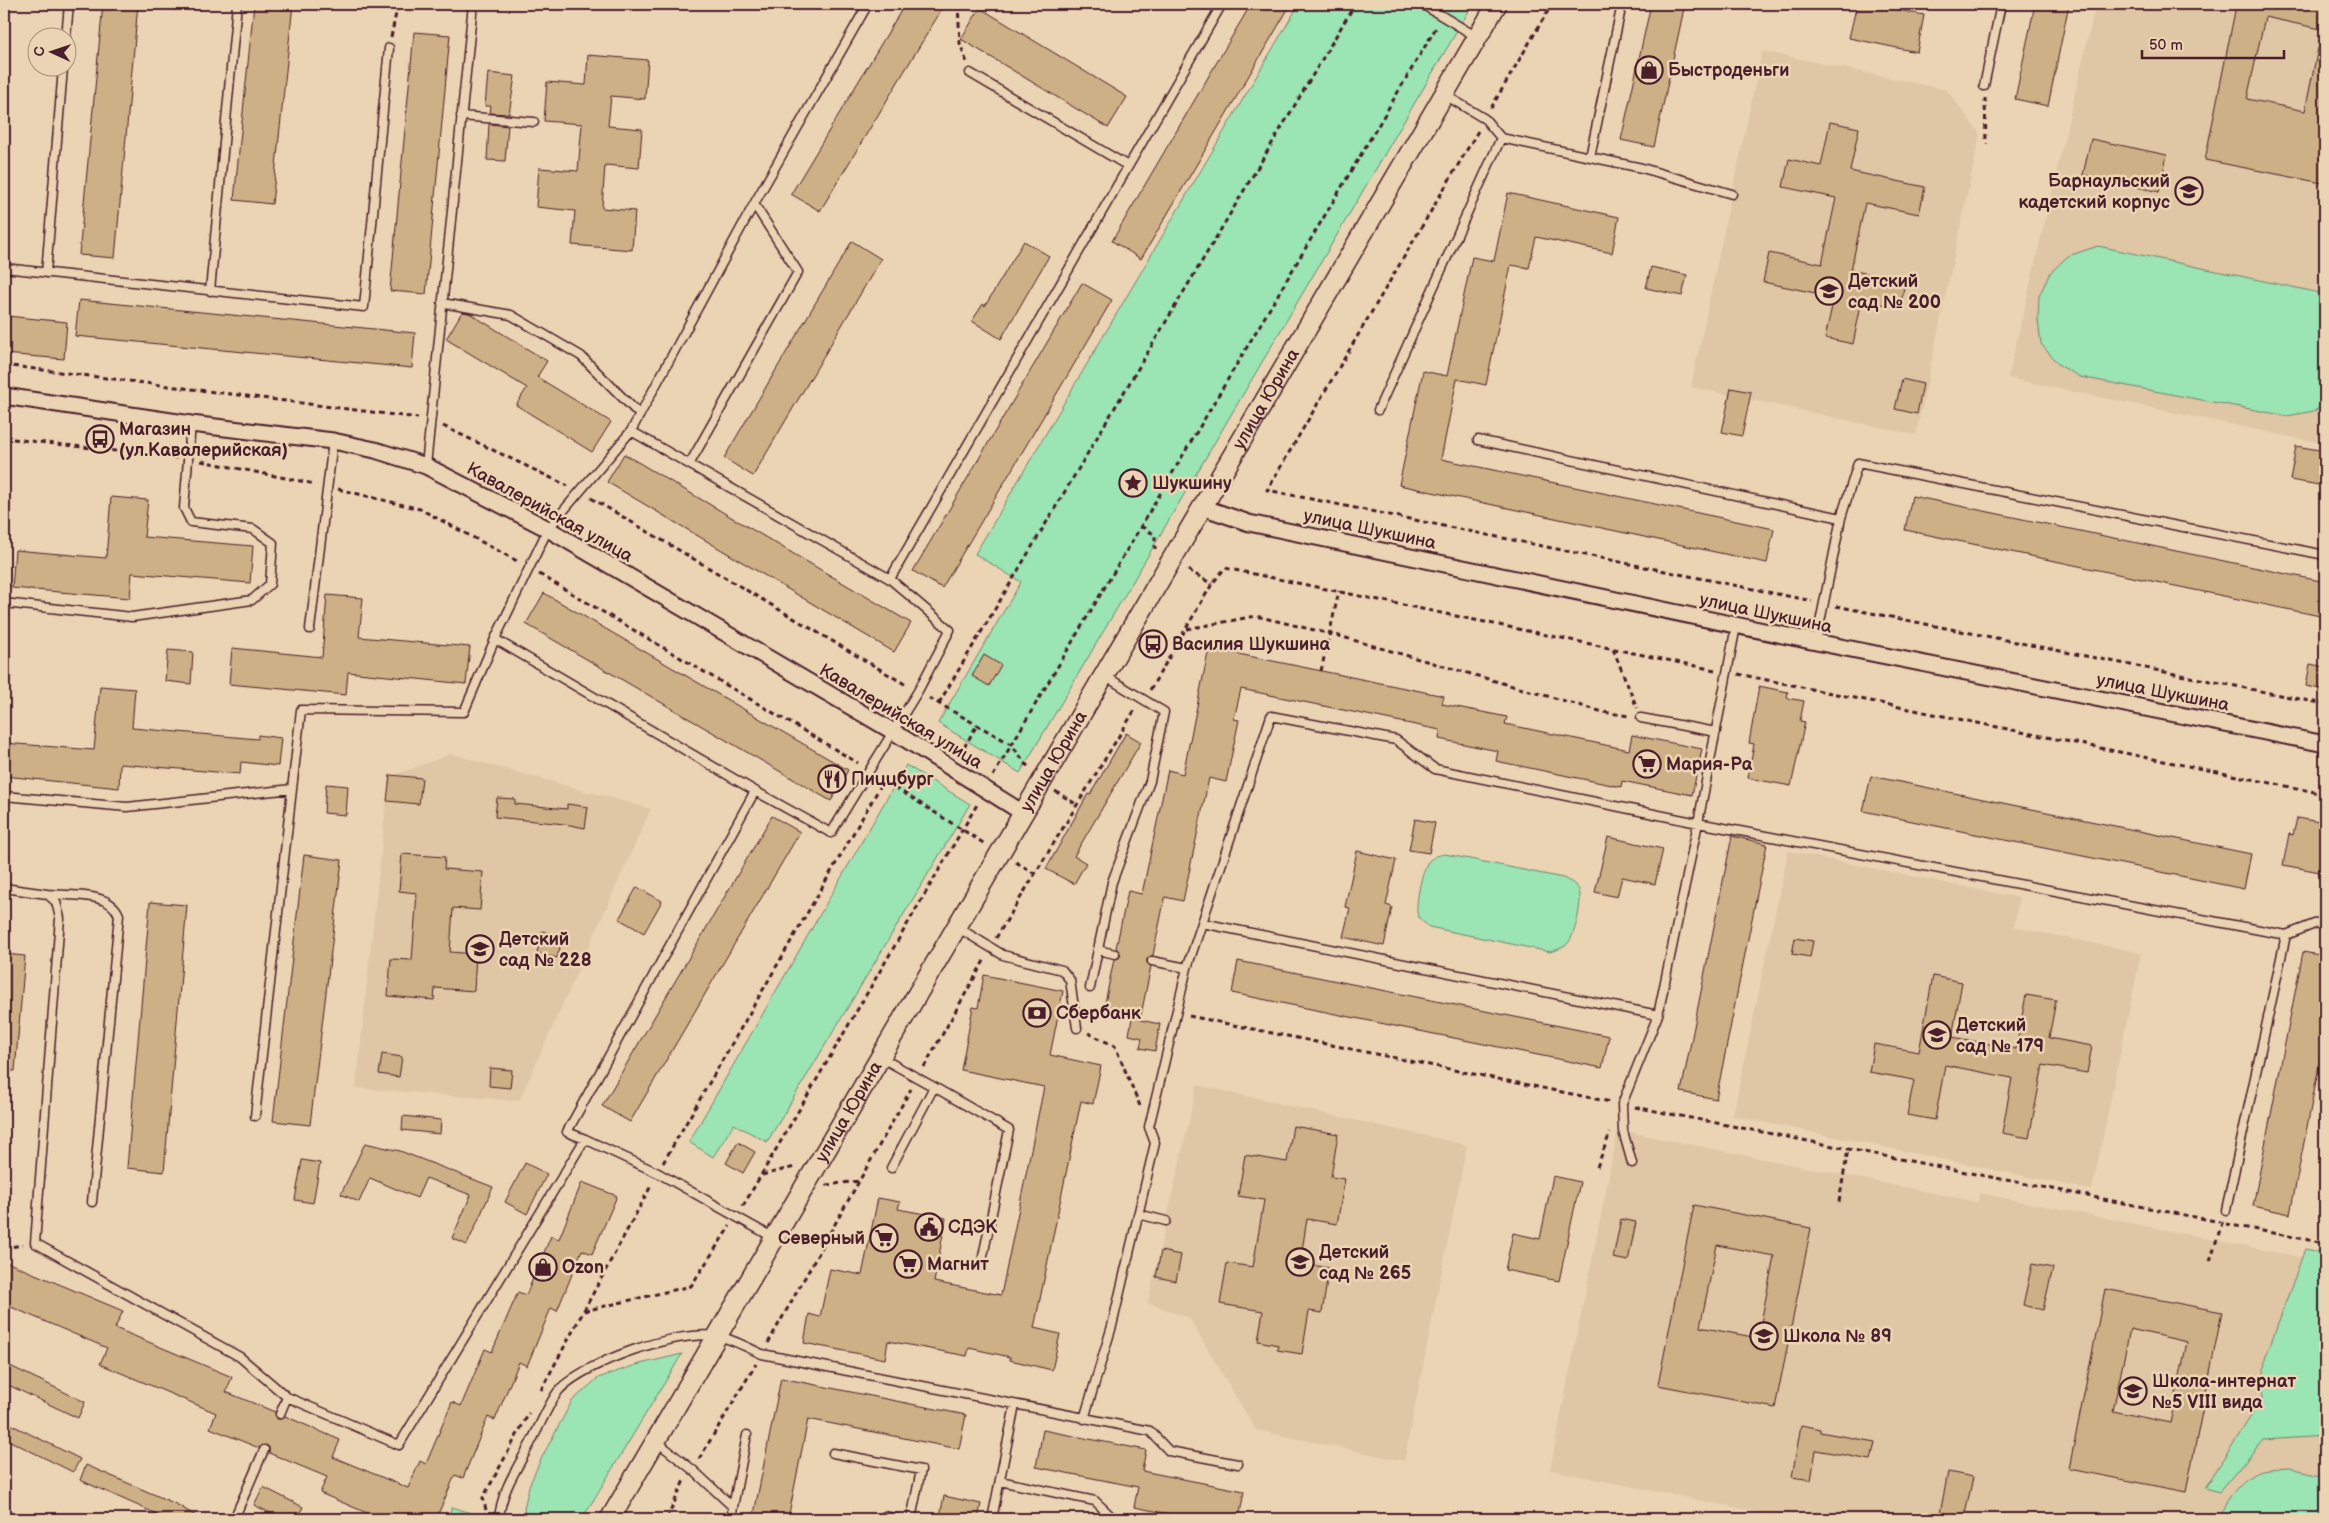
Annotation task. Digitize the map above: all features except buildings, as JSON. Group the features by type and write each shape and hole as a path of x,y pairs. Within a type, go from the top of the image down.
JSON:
{"street":[{"name":"улица Юрина","path":"610,1519 1496,4"},
{"name":"Кавалерийская улица","path":"4,396 191,424 333,441 426,466 548,530 894,732 1023,813"},
{"name":"улица Шукшина","path":"1202,507 1249,523 1736,626 2325,744"}],"lane":[{"path":"67,28 69,4"},
{"path":"210,290 237,4"},
{"path":"426,466 472,4"},
{"path":"255,1116 301,710 464,712 495,640 548,530 631,431 754,204 868,4"},
{"path":"890,579 1222,4"},
{"path":"1422,4 1477,37"},
{"path":"1590,157 1622,4"},
{"path":"1984,86 2001,4"},
{"path":"4,268 364,307 389,48"},
{"path":"970,73 1128,166"},
{"path":"46,273 62,78"},
{"path":"1443,94 1485,119 1501,138 1642,168 1732,194"},
{"path":"461,116 534,122"},
{"path":"1378,410 1501,138"},
{"path":"690,464 798,272 754,204"},
{"path":"442,304 511,315 580,356 640,414"},
{"path":"4,603 132,617 252,600 270,584 273,544 253,529 191,522 184,508 191,424"},
{"path":"495,640 831,833 894,732 950,630 890,579 631,431"},
{"path":"1478,440 1841,518"},
{"path":"310,629 333,441"},
{"path":"1816,642 1841,518 1858,463 2325,555"},
{"path":"1632,1163 1623,1131 1622,1104 1658,1015 1736,626"},
{"path":"1090,988 1112,882 1150,781 1164,712 1103,675"},
{"path":"1084,1419 1112,1326 1155,1143 1149,1127 1187,968 1271,716 1396,740 1436,769 1698,823 2286,935 2325,920"},
{"path":"1641,718 1716,732"},
{"path":"4,796 127,807 292,789"},
{"path":"755,791 567,1132 658,1173 774,1238"},
{"path":"4,888 103,899 116,907 119,915 92,1202"},
{"path":"47,894 56,902 60,918 35,1243 240,1357 287,1397 399,1445 585,1140"},
{"path":"1202,923 1658,1015"},
{"path":"957,927 1003,956 1062,970 1070,980 1077,1028"},
{"path":"2226,1210 2286,935"},
{"path":"1098,950 1115,954"},
{"path":"1152,961 1187,968"},
{"path":"880,1057 1009,1130 981,1266"},
{"path":"891,1168 934,1087"},
{"path":"1138,1214 1166,1221"},
{"path":"499,1519 500,1503 510,1480 560,1390 590,1367 626,1353 693,1335 717,1336 762,1354 1150,1431 1169,1451 1238,1464"},
{"path":"280,1414 287,1397"},
{"path":"992,1519 1015,1405"},
{"path":"731,1519 747,1434"},
{"path":"656,1441 693,1470 734,1507"},
{"path":"234,1519 264,1450"},
{"path":"833,1453 922,1470 911,1519"},
{"path":"1000,1481 1095,1501 1114,1519"},
{"path":"885,1516 898,1519"}],"path":[{"path":"389,48 398,4"},
{"path":"958,4 960,42 970,73"},
{"path":"939,703 1354,4"},
{"path":"1552,4 1267,490 2325,704"},
{"path":"584,1311 691,1286 762,1175 985,790 1443,16"},
{"path":"1984,86 1986,144"},
{"path":"4,438 188,459 328,486 420,509 529,568 870,770 962,830 1035,874"},
{"path":"1141,526 1155,535 1155,550"},
{"path":"693,1470 762,1354 991,947 1142,698 1152,688 1212,584 1225,568 2325,794"},
{"path":"1188,570 1212,584"},
{"path":"1321,671 1328,633 1339,591"},
{"path":"1186,629 1256,616 1328,633 1603,712 1641,718"},
{"path":"1613,648 1641,718"},
{"path":"950,744 962,751 977,725"},
{"path":"538,1396 658,1173 884,780"},
{"path":"1176,1013 1622,1104 2325,1243"},
{"path":"1077,1028 1115,1046 1149,1127"},
{"path":"1839,1202 1848,1149"},
{"path":"2210,1261 2226,1210"},
{"path":"4,1248 35,1243"},
{"path":"483,1498 533,1404"},
{"path":"667,1519 678,1492"}],"shaded area":[{"name":"Барнаульский кадетский корпус","path":"2096,4 2325,4 2325,444 2008,378"},
{"name":"Детский сад № 200","path":"1762,51 1947,90 1980,134 1916,435 1691,387"},
{"name":"Детский сад № 228","path":"451,754 651,809 519,1101 356,1088 389,777"},
{"name":"Детский сад № 179","path":"1788,851 2019,898 2014,927 2141,953 2092,1190 1733,1116"},
{"name":"Детский сад № 265","path":"1197,1085 1467,1145 1404,1461 1256,1430 1189,1318 1148,1303"},
{"path":"1618,1130 1978,1202 1979,1193 2325,1262 2325,1519 1793,1519 1550,1470"}],"green space":[{"path":"1299,4 1473,4 1020,773 938,723 1021,582 975,554"},
{"path":"2098,246 2325,294 2325,405 2314,411 2287,416 2080,377 2059,365 2041,344 2038,320 2039,296 2050,273 2068,256"},
{"path":"906,765 970,804 767,1142 734,1124 713,1157 689,1142"},
{"path":"1445,854 1563,878 1574,884 1579,890 1580,902 1575,928 1569,942 1563,947 1550,952 1429,927 1418,916 1419,889 1423,872 1428,862 1436,856"},
{"path":"2305,1249 2325,1253 2325,1436 2263,1440 2219,1492 2205,1488 2262,1399 2265,1359"},
{"path":"682,1354 582,1519 526,1519 524,1509 529,1486 572,1401 598,1378 636,1365"},
{"path":"2289,1468 2325,1476 2325,1519 2222,1519 2222,1512 2230,1497 2249,1477 2262,1470"},
{"path":"452,1507 486,1518 486,1519 447,1519"}],"place":[{"name":"Быстроденьги","path":"1649,70"},
{"name":"Барнаульский кадетский корпус","path":"2189,191"},
{"name":"Детский сад № 200","path":"1829,291"},
{"name":"Магазин (ул.Кавалерийская)","path":"100,439"},
{"name":"Шукшину","path":"1133,483"},
{"name":"Василия Шукшина","path":"1153,644"},
{"name":"Мария-Ра","path":"1647,764"},
{"name":"Пиццбург","path":"832,779"},
{"name":"Детский сад № 228","path":"480,949"},
{"name":"Сбербанк","path":"1037,1013"},
{"name":"Детский сад № 179","path":"1937,1035"},
{"name":"СДЭК","path":"929,1227"},
{"name":"Северный","path":"884,1238"},
{"name":"Детский сад № 265","path":"1300,1262"},
{"name":"Магнит","path":"908,1264"},
{"name":"Ozon","path":"543,1267"},
{"name":"Школа № 89","path":"1764,1336"},
{"name":"Школа-интернат №5 VIII вида","path":"2133,1391"}]}
